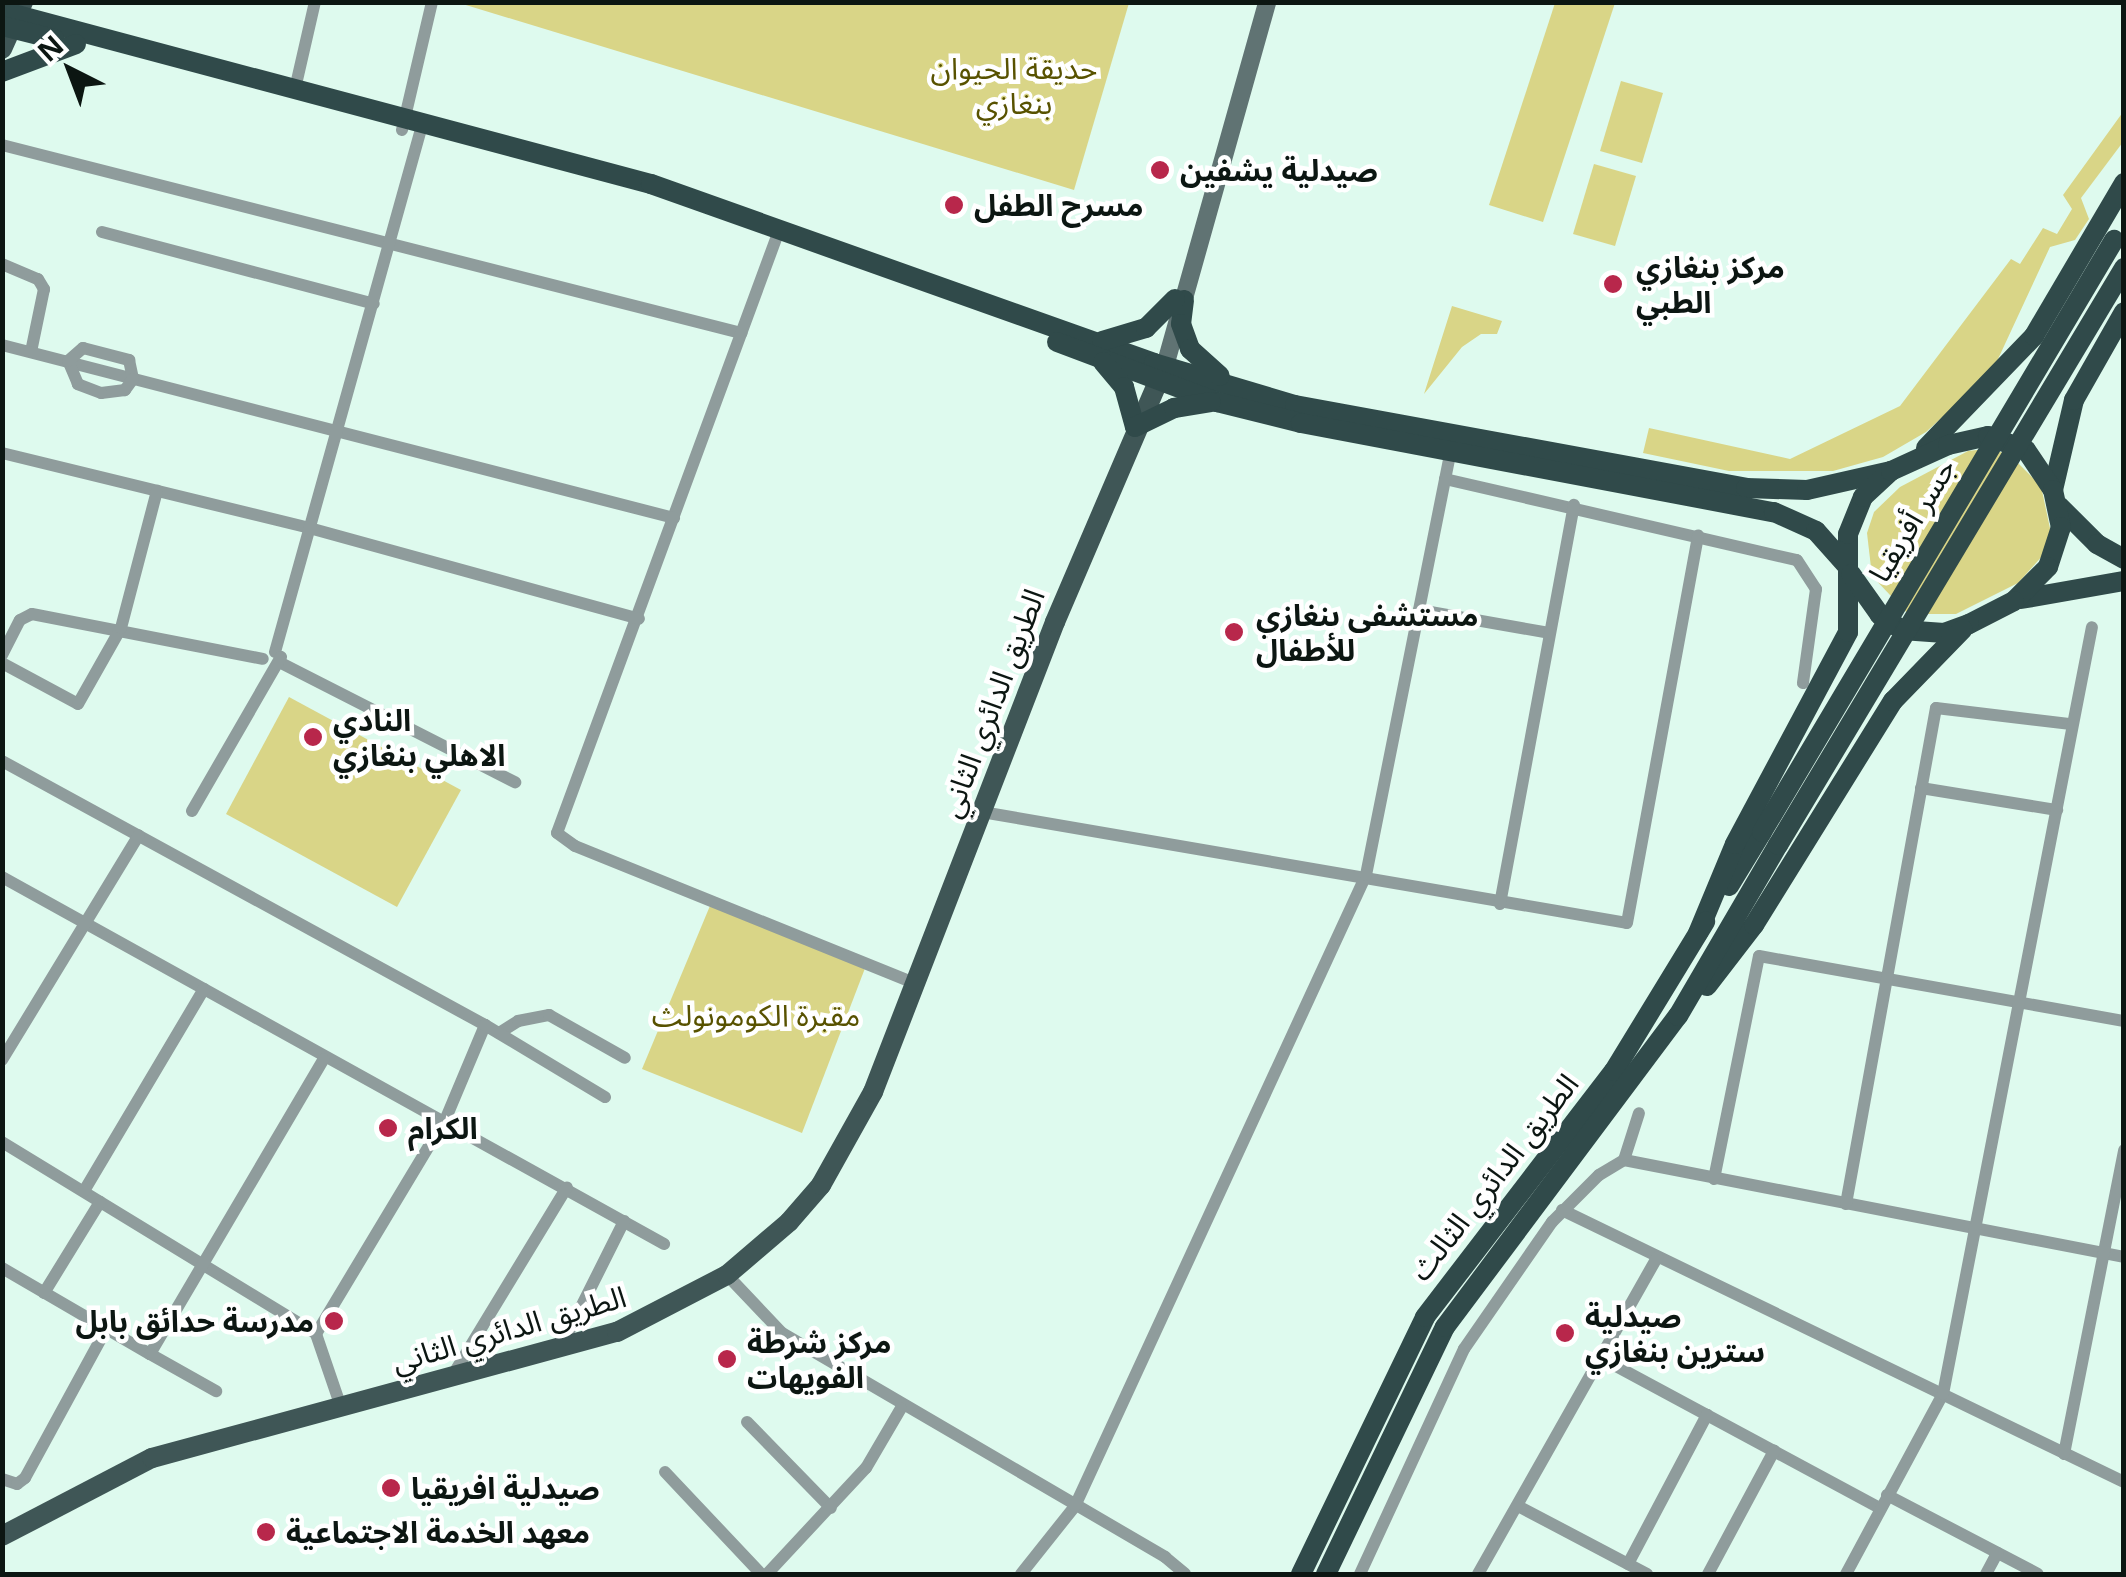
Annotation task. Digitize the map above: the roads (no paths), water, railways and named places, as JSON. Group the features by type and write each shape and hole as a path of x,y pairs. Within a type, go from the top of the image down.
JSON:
{"highway":[{"path":"12,16 294,89 777,236 1157,371 1332,413 1746,488 1807,490 1891,470 1968,438 2006,438 2026,450 2056,498 2097,544 2124,559"},
{"path":"12,16 76,44 730,208 1096,349 1124,387 1135,427 1174,408 1217,402"},
{"path":"2,72 76,44"},
{"path":"1914,459 2034,336 2124,184"},
{"name":"جسر أفريقيا","path":"1770,838 2119,232"},
{"name":"جسر أفريقيا","path":"1770,838 2124,268"},
{"path":"1096,349 1130,336 1179,300 1190,349 1208,369 1243,390"},
{"path":"2014,601 2048,566 2074,400 2124,312"},
{"path":"1157,371 1217,402 1451,452 1774,512 1816,531 1880,614 1902,630 1925,634 1969,624 2014,601 2124,581"},
{"path":"1698,933 1743,829 1836,663 1848,632 1853,515 1891,470"},
{"path":"1678,1016 1754,925 1893,702 1969,624"},
{"name":"الطريق الدائري الثالث","path":"1301,1574 1425,1317 1614,1070 1698,933 1770,838"},
{"name":"الطريق الدائري الثالث","path":"1326,1574 1445,1326 1678,1016 1770,838"}],"main road":[{"path":"1179,300 1256,2"},
{"path":"1157,371 1267,2"},
{"path":"2,48 12,16"},
{"name":"الطريق الدائري الثاني","path":"2,1536 152,1458 450,1380 560,1349 656,1316 727,1275 821,1185 873,1092 1157,371"}],"street":[{"path":"294,89 315,2"},
{"path":"192,811 272,661 313,529 390,244 432,2"},
{"path":"2,145 742,333"},
{"path":"102,232 374,304"},
{"path":"777,236 639,619 556,822 562,840 914,983"},
{"path":"2,264 38,279 44,289 31,352"},
{"path":"2,345 674,518"},
{"path":"68,361 84,348 105,350 129,360 133,379"},
{"path":"68,361 78,384 101,393 120,393 133,379"},
{"path":"1020,1574 1075,1506 1366,875 1451,452"},
{"path":"2,453 313,529 639,619"},
{"path":"1445,479 1787,556 1810,571 1816,589 1804,683"},
{"path":"2,663 75,705 121,628 157,490"},
{"path":"1500,904 1574,505"},
{"path":"982,812 1366,875 1621,925 1630,918 1698,534"},
{"path":"1419,610 1549,634"},
{"path":"2,655 28,614 121,628 272,661 515,782"},
{"path":"1846,1574 1943,1394 1978,1230 2092,627"},
{"path":"1846,1204 1936,708 2071,724"},
{"path":"4,766 139,835 500,1033 606,1097"},
{"path":"1921,788 2057,810"},
{"path":"2,1060 139,835"},
{"path":"2,877 324,1059 446,1118 664,1244"},
{"path":"1714,1179 1759,956 2124,1021"},
{"path":"84,1191 204,988"},
{"path":"500,1033 518,1021 548,1015 626,1058"},
{"path":"316,1334 446,1118 485,1025"},
{"path":"150,1354 324,1059"},
{"path":"1360,1574 1444,1383 1562,1210 1624,1160 1639,1113"},
{"path":"2,1142 316,1334 341,1407"},
{"path":"2064,1454 2124,1150"},
{"path":"1624,1160 2124,1257"},
{"path":"450,1380 567,1187"},
{"path":"44,1293 100,1202"},
{"path":"1562,1210 2124,1482"},
{"path":"560,1349 624,1221"},
{"path":"1478,1574 1658,1257"},
{"path":"2,1268 105,1331 216,1391"},
{"path":"727,1275 782,1333 901,1408 1075,1506 1185,1574"},
{"path":"2,1479 25,1478 105,1331"},
{"path":"1602,1358 1774,1451 2038,1574"},
{"path":"665,1472 764,1574 866,1468 901,1408"},
{"path":"1628,1564 1708,1415"},
{"path":"747,1422 831,1508"},
{"path":"1708,1574 1774,1451"},
{"path":"1518,1506 1647,1574"},
{"path":"1986,1574 1997,1553"}],"place":[{"name":"صيدلية يشفين","path":"1160,170"},
{"name":"مسرح الطفل","path":"954,205"},
{"name":"مركز بنغازي الطبي","path":"1613,284"},
{"name":"مستشفى بنغازي للأطفال","path":"1234,632"},
{"name":"النادي الاهلي بنغازي","path":"313,737"},
{"name":"الكرام","path":"388,1128"},
{"name":"مدرسة حدائق بابل","path":"334,1321"},
{"name":"صيدلية سترين بنغازي","path":"1565,1333"},
{"name":"مركز شرطة الفويهات","path":"727,1359"},
{"name":"صيدلية افريقيا","path":"391,1488"},
{"name":"معهد الخدمة الاجتماعية","path":"266,1532"}],"park label":[{"name":"حديقة الحيوان بنغازي","path":"1014,85"},
{"name":"مقبرة الكومونولث","path":"756,1015"}]}
